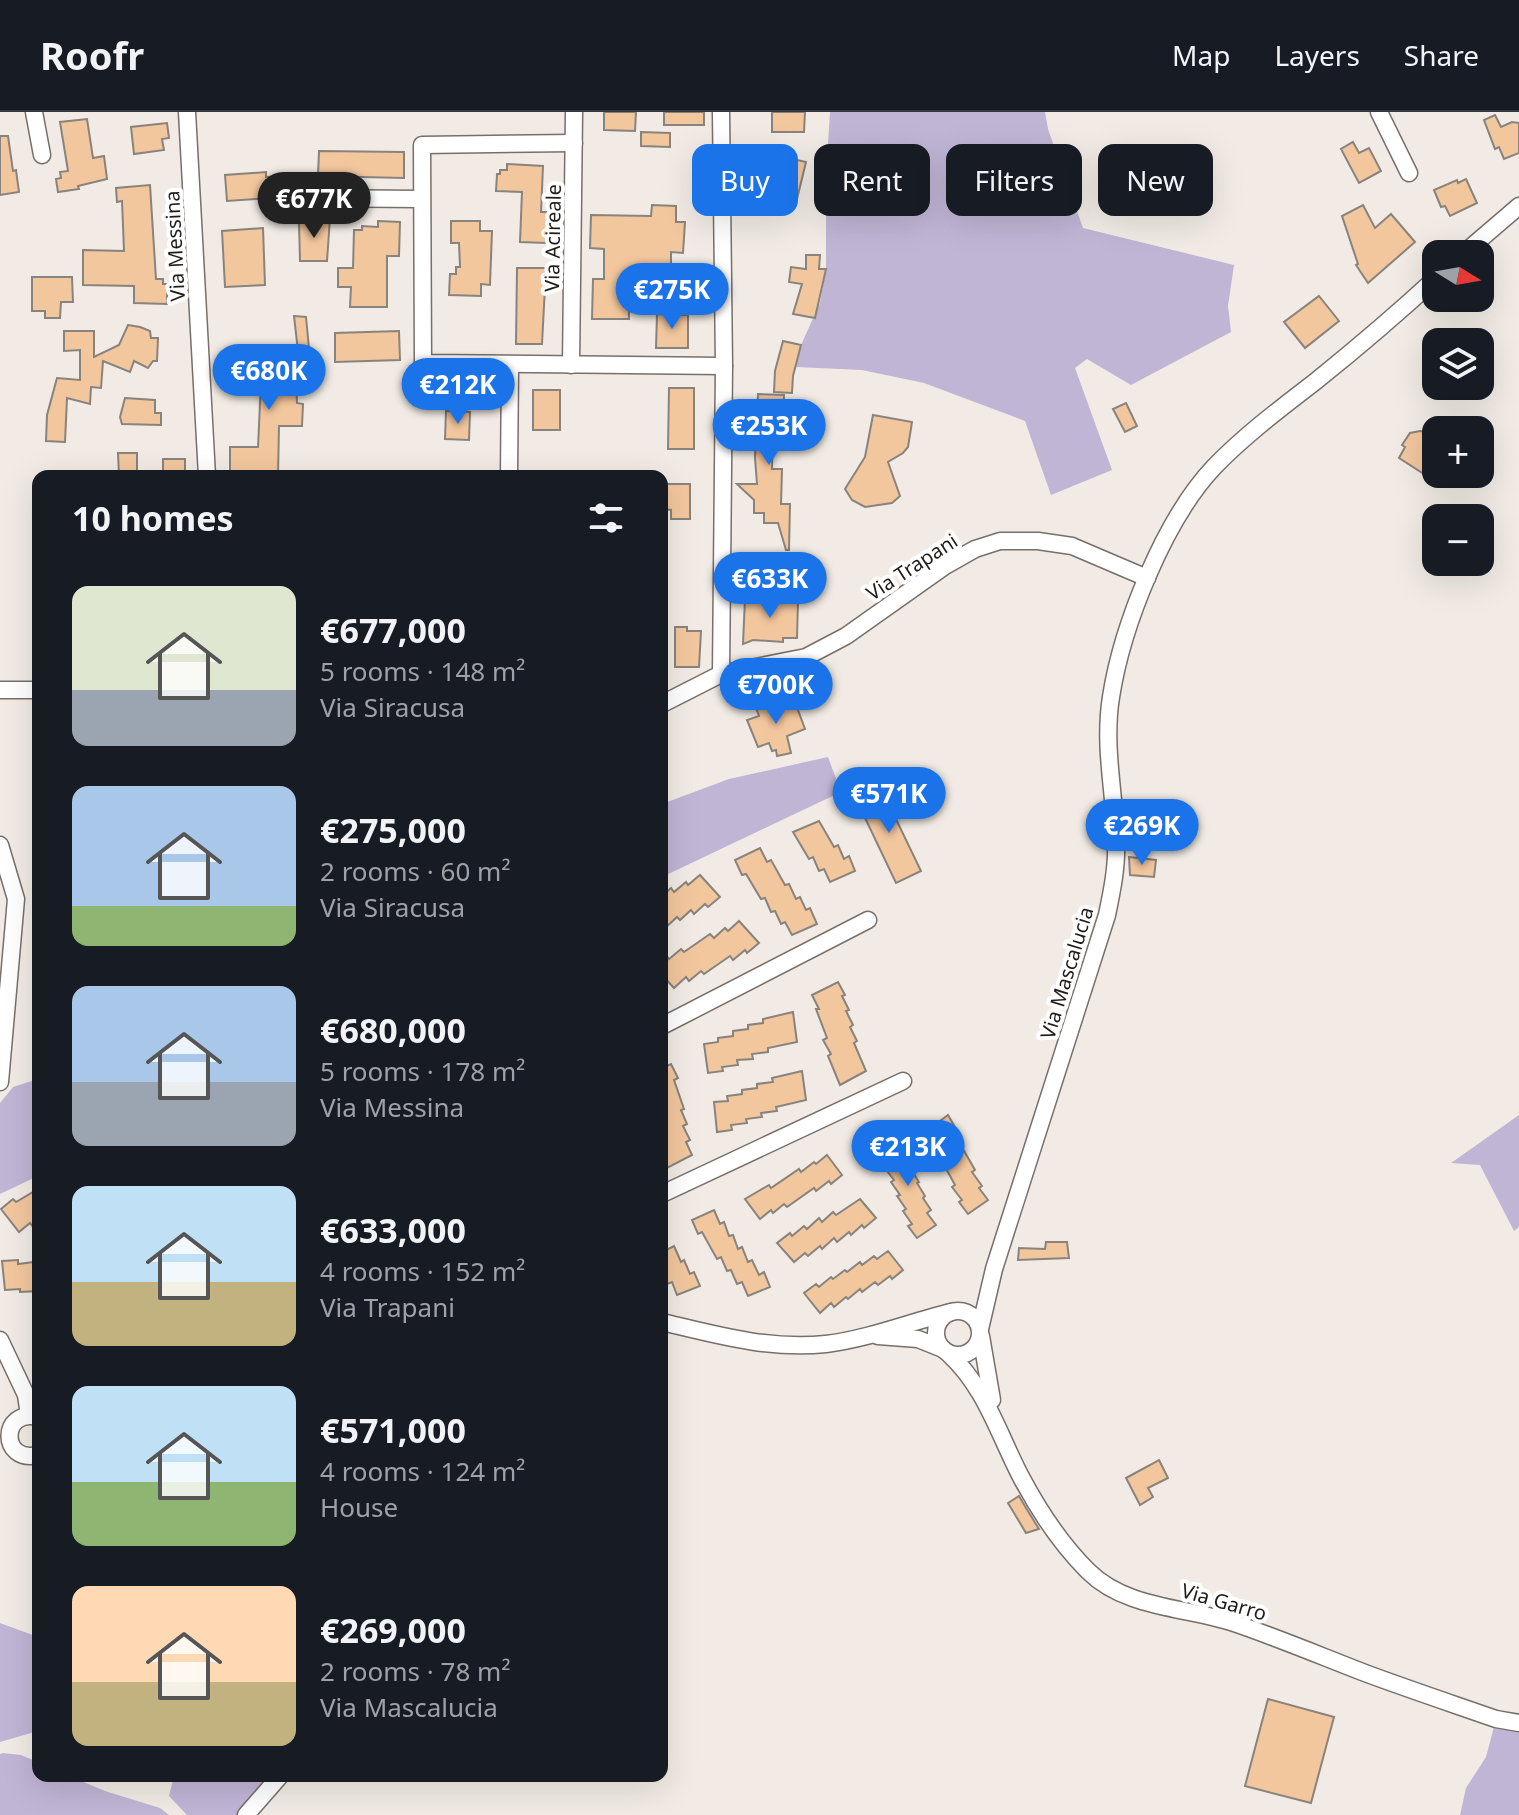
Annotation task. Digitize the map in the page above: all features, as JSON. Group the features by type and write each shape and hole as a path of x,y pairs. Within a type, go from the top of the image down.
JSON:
{"street":[{"path":"34,112 42,155"},
{"name":"Via Messina","path":"187,112 207,470"},
{"name":"Via Acireale","path":"571,365 574,112"},
{"path":"721,112 724,366 721,674"},
{"path":"1379,112 1409,173"},
{"path":"574,143 422,145 423,363 724,366"},
{"path":"298,198 421,199"},
{"path":"1479,240 1519,206"},
{"name":"Via Mascalucia","path":"994,1269 1113,890 1116,843 1107,726 1122,648 1147,578 1175,520 1194,491 1233,449 1382,328 1422,291"},
{"path":"509,470 510,365"},
{"name":"Via Trapani","path":"668,701 721,674 806,657 846,636 945,566 975,549 1000,541 1038,541 1072,546 1147,578"},
{"path":"0,690 32,690"},
{"path":"0,845 16,899 0,1082"},
{"path":"668,1023 868,920"},
{"path":"668,1191 903,1081"},
{"path":"994,1269 978,1296 943,1317 937,1326 937,1337 946,1351 967,1371 997,1421"},
{"path":"864,1336 918,1339 959,1355 972,1351 978,1343 994,1269"},
{"path":"668,1323 746,1342 830,1344 955,1312 971,1315 980,1331 997,1421"},
{"path":"0,1340 26,1395 21,1419 9,1434 6,1448 18,1454 32,1455"},
{"name":"Via Garro","path":"997,1421 1042,1514 1087,1570 1120,1594 1233,1623 1496,1719 1519,1723"},
{"path":"246,1815 275,1782"}],"shaded area":[{"path":"830,112 1045,112 1053,144 946,144 946,216 1079,216 1083,228 1234,265 1228,306 1231,332 1131,385 1087,359 1075,368 1112,470 1051,495 1025,421 924,383 862,370 796,367 801,345 820,303 826,269 826,216 930,216 930,144 828,144"},
{"path":"828,757 841,792 668,874 668,802 729,779"},
{"path":"32,1081 32,1179 0,1194 0,1103 13,1087"},
{"path":"1519,1115 1519,1227 1514,1231 1480,1165 1451,1163"},
{"path":"0,1623 32,1635 32,1733 0,1742"},
{"path":"1494,1727 1519,1731 1519,1815 1460,1815 1466,1788 1486,1757"},
{"path":"0,1754 21,1755 32,1760 32,1782 83,1782 160,1808 169,1815 0,1815"},
{"path":"172,1782 266,1782 237,1815 187,1815 169,1796"}],"building":[{"path":"604,112 636,112 635,131 604,130"},
{"path":"664,112 704,112 704,125 664,125"},
{"path":"772,112 805,112 804,132 772,132"},
{"path":"1495,115 1501,127 1512,122 1519,123 1519,153 1504,159 1499,147 1495,149 1484,120"},
{"path":"87,119 93,158 104,156 107,179 78,186 79,189 58,192 56,179 61,178 60,172 68,171 60,122"},
{"path":"167,123 169,138 162,139 164,150 134,154 131,127"},
{"path":"641,132 670,133 670,147 641,146"},
{"path":"0,136 8,136 19,192 0,195"},
{"path":"1353,142 1359,153 1369,148 1381,171 1359,183 1341,149"},
{"path":"319,151 404,152 404,178 318,176"},
{"path":"798,160 806,162 798,195"},
{"path":"507,164 543,166 541,212 548,212 547,243 520,242 522,192 496,191 497,174 500,170 507,170"},
{"path":"266,172 266,177 286,176 287,212 271,214 271,198 227,201 225,175"},
{"path":"1466,179 1477,203 1450,216 1445,206 1441,207 1434,190"},
{"path":"150,185 156,279 163,279 163,284 167,284 167,304 134,303 134,286 83,285 83,250 124,251 122,201 117,202 116,188"},
{"path":"652,205 676,206 676,222 685,222 683,253 671,252 671,276 629,275 629,319 592,319 593,279 604,279 604,249 590,248 591,215 651,216"},
{"path":"1363,205 1375,228 1391,214 1415,242 1368,283 1356,265 1342,216"},
{"path":"313,218 330,218 327,261 300,261 299,222 313,222"},
{"path":"378,221 400,222 399,256 387,256 387,307 350,307 351,287 338,287 338,268 353,268 354,230 362,230 362,226 378,227"},
{"path":"451,221 480,221 480,231 492,231 490,285 481,284 481,296 449,295 450,274 456,274 456,267 460,267 459,243 451,243"},
{"path":"263,228 265,285 225,287 222,231"},
{"path":"806,255 820,255 819,269 826,269 815,318 793,314 802,284 789,282 791,267 806,269"},
{"path":"517,268 546,268 542,344 516,344"},
{"path":"32,277 72,277 73,302 61,302 60,318 45,318 45,311 32,311"},
{"path":"1319,296 1339,321 1305,348 1284,322"},
{"path":"657,314 688,315 688,348 656,348"},
{"path":"294,316 306,317 310,359 299,360"},
{"path":"128,325 150,331 151,338 158,338 157,361 153,361 148,368 134,361 130,372 103,361 101,388 91,387 90,404 67,398 65,442 46,441 47,415 57,378 80,380 80,350 64,351 64,331 94,331 94,357 119,345"},
{"path":"399,331 400,360 335,362 335,333"},
{"path":"783,341 801,345 792,393 774,392 775,371"},
{"path":"250,345 273,345 273,357 295,355 297,403 303,404 302,426 279,426 278,470 230,470 230,447 258,447 261,382 249,382"},
{"path":"669,388 694,388 694,449 668,449"},
{"path":"533,390 560,390 560,430 533,430"},
{"path":"758,394 784,395 783,426 773,426 772,469 782,469 781,504 790,504 789,550 786,550 778,523 764,523 764,513 754,513 754,500 737,484 757,484"},
{"path":"125,398 155,400 155,413 161,413 161,425 122,424 120,417"},
{"path":"1126,403 1137,426 1125,432 1113,409"},
{"path":"446,411 470,412 469,440 445,439"},
{"path":"873,415 912,422 908,447 888,462 900,496 892,503 865,507 852,500 845,489 865,457"},
{"path":"1422,431 1422,473 1399,458 1405,447 1402,445 1410,433"},
{"path":"118,453 137,453 137,470 119,470"},
{"path":"163,459 185,459 185,470 163,470"},
{"path":"668,484 690,484 690,519 671,519 671,510 668,510"},
{"path":"745,598 798,601 797,638 783,638 783,642 753,640 743,644"},
{"path":"675,627 701,631 699,667 675,667"},
{"path":"774,701 778,709 795,702 805,729 787,736 791,753 777,756 769,743 758,747 747,720 759,716 756,708"},
{"path":"881,788 921,871 896,883 856,799"},
{"path":"819,821 834,847 838,845 844,859 849,856 855,871 830,882 824,869 819,871 813,857 809,859 793,832"},
{"path":"760,848 785,885 789,884 796,899 800,897 806,910 810,908 817,924 792,935 785,922 781,924 775,911 771,912 765,898 761,899 746,874 742,875 735,860"},
{"path":"1129,857 1156,860 1154,877 1130,875"},
{"path":"700,875 720,897 694,914 691,910 680,920 677,917 668,925 668,891 671,888 674,892 686,882 688,885"},
{"path":"739,921 759,943 733,960 730,956 704,974 701,971 689,981 686,977 674,988 668,982 668,958 681,949 684,952 710,934 714,938 725,928 728,931"},
{"path":"838,982 853,1025 850,1027 857,1041 854,1043 866,1071 840,1085 828,1056 831,1054 823,1040 827,1038 812,995"},
{"path":"793,1012 797,1042 768,1048 768,1052 752,1054 753,1059 737,1060 738,1065 708,1073 704,1044 733,1036 733,1031 763,1023 763,1019"},
{"path":"671,1064 678,1078 674,1080 684,1109 681,1110 687,1124 683,1126 690,1140 686,1142 692,1155 668,1167 668,1066"},
{"path":"802,1071 806,1100 776,1107 777,1111 761,1113 762,1117 746,1119 747,1123 731,1125 732,1130 717,1132 714,1102 728,1101 727,1096 757,1088 757,1084 773,1082 772,1078"},
{"path":"948,1115 962,1139 959,1142 975,1170 972,1172 982,1186 979,1188 988,1200 968,1214 959,1202 962,1200 952,1187 955,1185 939,1156 942,1154 928,1130"},
{"path":"898,1139 907,1151 903,1153 931,1210 927,1213 936,1225 917,1238 908,1226 912,1224 891,1182 894,1180 884,1167 888,1164 879,1152"},
{"path":"827,1155 842,1175 831,1184 829,1181 816,1191 814,1188 787,1207 784,1204 760,1219 745,1199 769,1185 771,1188 799,1169 801,1172 814,1162 816,1164"},
{"path":"32,1193 32,1226 30,1223 19,1232 1,1209 13,1199 16,1202"},
{"path":"860,1199 876,1218 851,1235 849,1232 837,1242 834,1238 822,1249 820,1246 794,1262 777,1243 804,1226 807,1229 819,1218 822,1222 833,1212 836,1215"},
{"path":"714,1210 720,1224 724,1222 729,1236 733,1235 738,1249 742,1247 748,1262 752,1260 759,1275 764,1272 770,1287 748,1296 742,1282 737,1284 721,1257 717,1259 702,1232 698,1234 692,1220"},
{"path":"1046,1242 1067,1242 1069,1258 1018,1260 1019,1248 1045,1249"},
{"path":"674,1246 681,1262 684,1260 690,1274 694,1272 700,1286 677,1295 672,1282 668,1284 668,1249"},
{"path":"888,1251 903,1270 892,1279 890,1276 878,1285 875,1282 862,1292 860,1289 834,1307 831,1303 820,1313 804,1293 816,1284 819,1287 831,1277 833,1279 845,1270 847,1272 860,1262 862,1265"},
{"path":"2,1261 32,1262 32,1291 5,1290"},
{"path":"1159,1460 1168,1478 1148,1488 1153,1497 1140,1505 1126,1478"},
{"path":"1019,1496 1039,1529 1026,1533 1008,1503"},
{"path":"1268,1699 1334,1717 1311,1803 1245,1786"}]}
